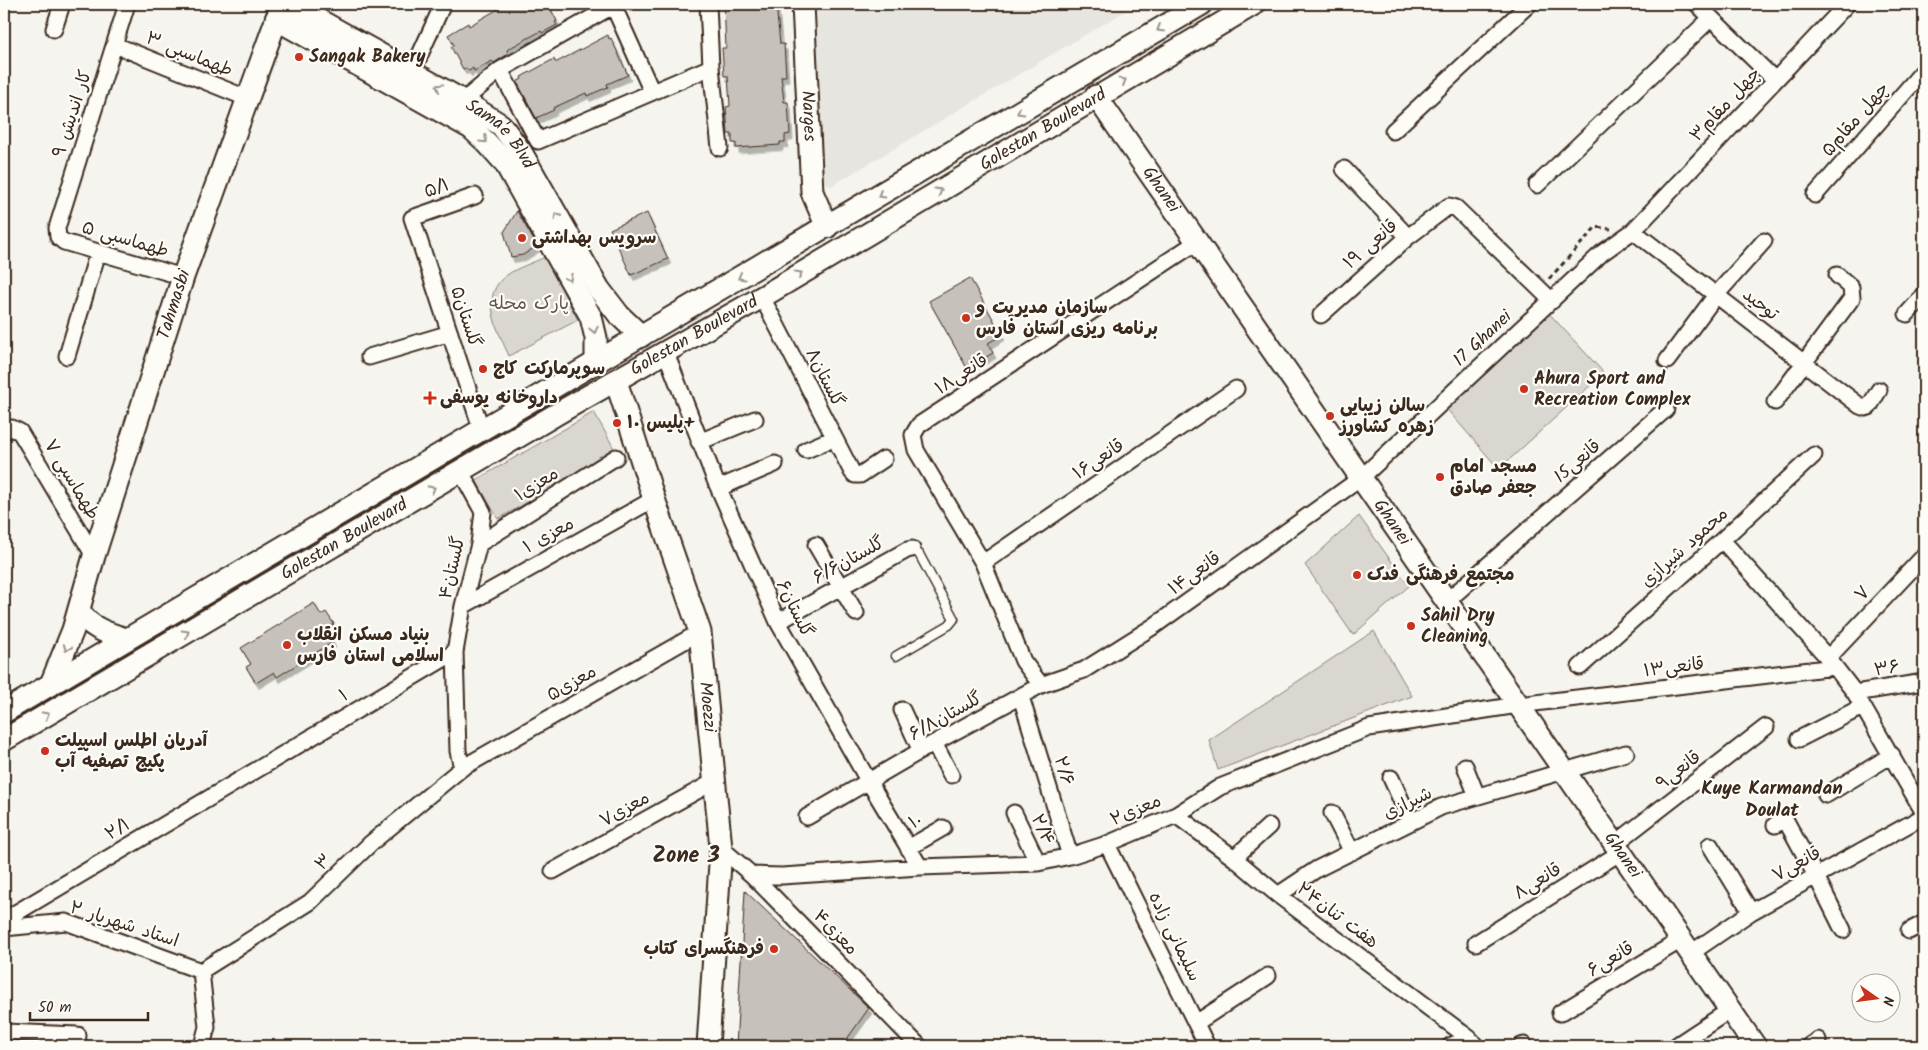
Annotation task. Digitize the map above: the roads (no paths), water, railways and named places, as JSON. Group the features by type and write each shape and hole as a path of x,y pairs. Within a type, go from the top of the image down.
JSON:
{"street":[{"path":"54,29 62,4"},
{"name":"۹ کار اندیش","path":"58,237 57,228 127,4"},
{"path":"412,72 444,4"},
{"path":"463,100 500,70 614,4 652,92"},
{"path":"708,4 711,67 720,148"},
{"name":"Narges","path":"803,4 812,192 826,227"},
{"name":"Golestan Boulevard","path":"4,712 481,428 641,336 1202,4"},
{"name":"Golestan Boulevard","path":"4,740 560,412 762,297 1096,96 1254,4"},
{"path":"1393,132 1529,4"},
{"path":"1697,4 1775,80"},
{"name":"چهل مقام۳","path":"1633,231 1847,4"},
{"name":"Sama'e Blvd","path":"283,9 412,72 463,100 501,125 521,152 590,294 591,317 596,338 596,362"},
{"name":"Sama'e Blvd","path":"283,9 471,128 505,163 590,294 641,336"},
{"name":"Tahmasbi","path":"51,684 79,610 94,556 183,277 283,9"},
{"path":"1537,186 1711,18"},
{"name":"۳ طهماسبی","path":"115,45 249,99"},
{"path":"500,70 538,141 711,67"},
{"name":"چهل مقام۵","path":"1815,195 1924,70"},
{"name":"Ghanei","path":"1096,96 1755,1046"},
{"path":"1344,169 1408,237"},
{"name":"۵/۱","path":"412,218 475,196"},
{"name":"قانعی ۱۹","path":"1321,315 1408,237 1449,206 1456,208 1552,300"},
{"name":"گلستان۵","path":"412,218 481,428"},
{"name":"توحید","path":"1633,231 1860,406 1869,407 1880,390"},
{"name":"17 Ghanei","path":"1361,478 1602,253 1633,231"},
{"name":"۵ طهماسبی","path":"58,237 64,242 183,277"},
{"path":"1666,361 1716,295 1764,241"},
{"name":"۱۸قانعی","path":"983,562 916,450 913,435 919,425 1197,242"},
{"path":"67,356 98,252"},
{"path":"1775,402 1852,298 1851,287 1837,275"},
{"path":"1907,314 1924,295"},
{"name":"گلستان۸","path":"762,297 855,475 860,474 884,459"},
{"path":"369,357 450,333"},
{"name":"گلستان۶","path":"666,353 718,488 778,622 869,782 920,867"},
{"name":"Moezzi","path":"616,381 700,632 721,848 708,1046"},
{"name":"۱۶قانعی","path":"983,562 1236,389"},
{"name":"15قانعی","path":"1447,601 1666,409"},
{"path":"506,415 520,437"},
{"path":"699,442 756,419"},
{"name":"۷ طهماسبی","path":"8,430 20,432 94,556"},
{"path":"806,450 834,438"},
{"name":"محمود شیرازی","path":"1580,667 1814,455"},
{"name":"۱معزی","path":"479,544 616,457"},
{"path":"718,488 776,464"},
{"name":"گلستان۴","path":"461,472 483,512 479,544 463,606 455,652 458,751 462,768"},
{"name":"۱۴قانعی","path":"1042,685 1084,670 1154,626 1361,478"},
{"name":"معزی ۱","path":"463,606 654,499"},
{"path":"1722,540 1832,663 1859,700 1892,755 1919,793 1924,814"},
{"path":"816,545 856,613"},
{"name":"۶/۶گلستان","path":"778,622 840,586 912,549"},
{"name":"۷","path":"1832,663 1924,556"},
{"path":"983,562 1023,661 1042,685"},
{"path":"79,610 89,623 102,631 126,640"},
{"name":"۵معزی","path":"462,768 700,632"},
{"name":"۱","path":"252,773 455,652"},
{"name":"۱۳قانعی","path":"1518,705 1832,663"},
{"name":"۳۶","path":"1799,739 1859,700 1924,682"},
{"name":"۶/۸گلستان","path":"807,817 927,747 1042,685"},
{"name":"۲/۶","path":"1021,698 1070,856"},
{"name":"۲معزی","path":"752,875 782,876 920,867 1038,863 1070,856 1107,844 1176,814 1220,787 1369,728 1518,705"},
{"path":"902,710 927,747 951,776"},
{"name":"۹قانعی","path":"1618,848 1766,727"},
{"name":"شیرازی","path":"1278,895 1317,869 1441,807 1565,772 1626,752"},
{"path":"1826,795 1892,755"},
{"path":"1464,766 1477,796"},
{"name":"۳","path":"201,971 310,902 371,843 462,768"},
{"name":"۲/۱","path":"4,920 252,773"},
{"path":"1391,778 1411,822"},
{"name":"۷معزی","path":"553,871 715,781"},
{"name":"۲/۴","path":"1014,813 1038,863"},
{"path":"1332,813 1352,852"},
{"name":"هفت تنان۲۴","path":"1176,814 1234,858 1278,895 1473,1042"},
{"name":"۷قانعی","path":"1686,946 1816,876 1924,814"},
{"path":"1775,825 1785,819 1843,930"},
{"path":"1234,858 1269,826"},
{"name":"۱۰","path":"908,848 943,828"},
{"name":"سلیمانی زاده","path":"1107,844 1208,1046"},
{"path":"1710,845 1751,912"},
{"name":"۴معزی","path":"721,848 752,875 919,1046"},
{"name":"۸قانعی","path":"1476,943 1618,848"},
{"name":"استاد شهریار ۲","path":"4,928 66,922 201,971"},
{"path":"1909,931 1924,923"},
{"name":"۶قانعی","path":"1560,1013 1686,946"},
{"path":"201,971 207,1027 202,1046"},
{"path":"1196,1023 1268,976"},
{"path":"1677,1045 1730,1010"},
{"path":"4,1032 78,1035 78,1046"},
{"path":"1450,1046 1473,1042"}],"lane":[{"path":"896,656 949,625 954,619 919,554 912,549"}],"place":[{"name":"Sangak Bakery","path":"299,57"},
{"name":"سرویس بهداشتی","path":"522,238"},
{"name":"سازمان مدیریت و برنامه ریزی استان فارس","path":"966,318"},
{"name":"سوپرمارکت کاج","path":"483,369"},
{"name":"Ahura Sport and Recreation Complex","path":"1524,389"},
{"name":"داروخانه یوسفی","path":"430,398"},
{"name":"سالن زیبایی زهره کشاورز","path":"1330,416"},
{"name":"پلیس ۱۰+","path":"617,423"},
{"name":"مسجد امام جعفر صادق","path":"1440,477"},
{"name":"مجتمع فرهنگی فدک","path":"1357,575"},
{"name":"Sahil Dry Cleaning","path":"1411,626"},
{"name":"بنیاد مسکن انقلاب اسلامی استان فارس","path":"287,645"},
{"name":"آدریان اطلس اسپیلت پکیج تصفیه آب","path":"45,751"},
{"name":"فرهنگسرای کتاب","path":"774,949"}],"district":[{"name":"Kuye Karmandan Doulat","path":"1772,800"},
{"name":"Zone 3","path":"686,856"}],"park label":[{"name":"پارک محله","path":"529,304"}]}
